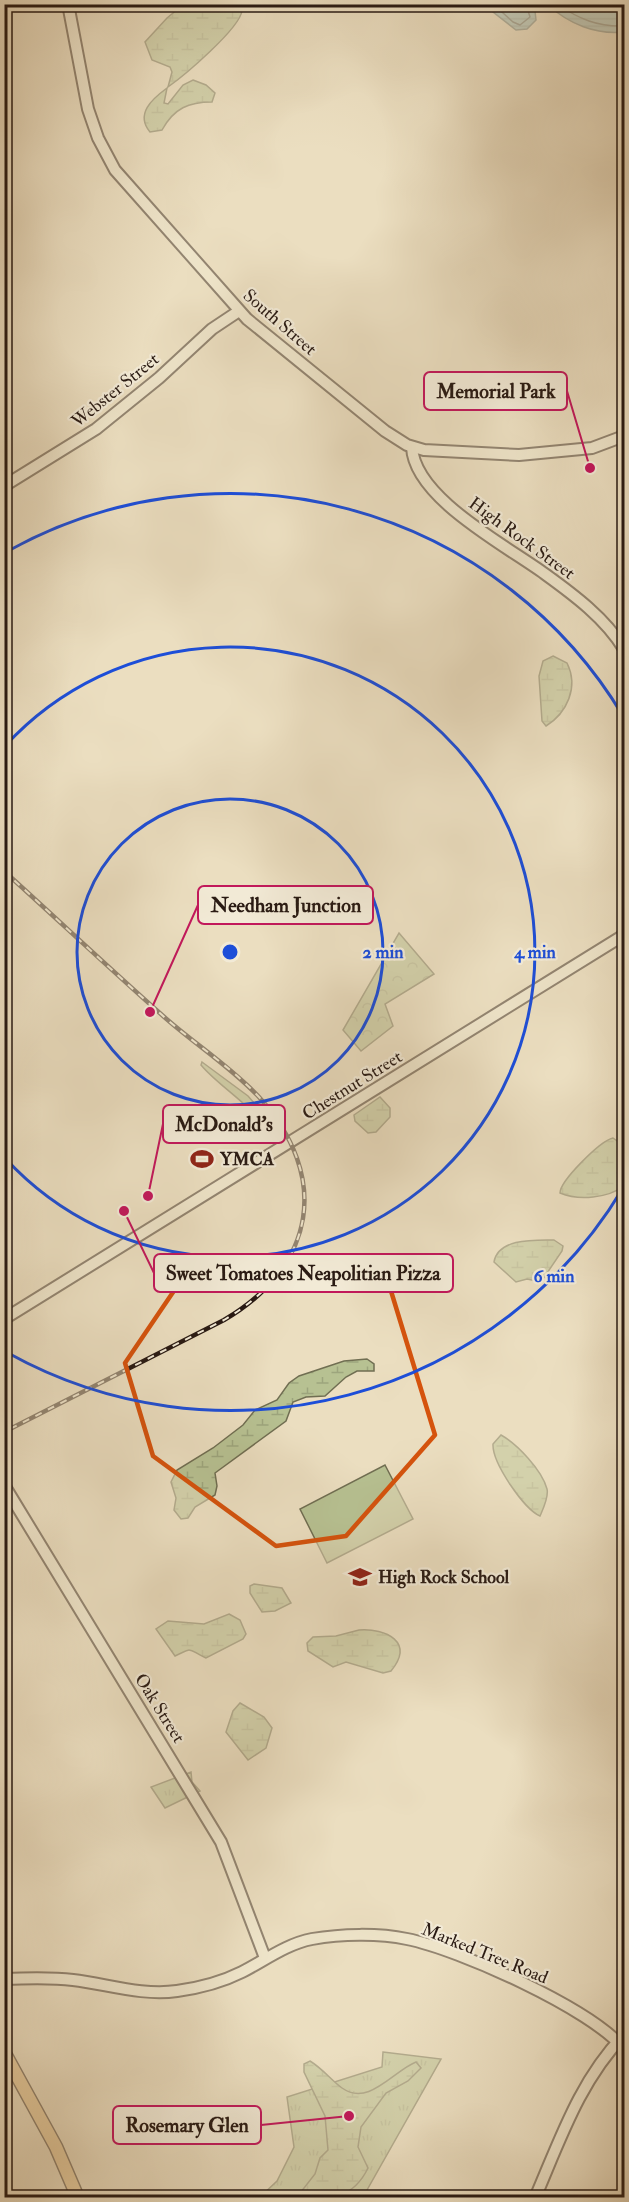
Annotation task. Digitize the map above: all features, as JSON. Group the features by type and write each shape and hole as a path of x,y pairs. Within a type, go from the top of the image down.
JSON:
{"main road":[{"path":"4,2052 56,2147 78,2198"}],"street":[{"name":"South Street","path":"68,4 88,109 106,155 115,170 239,311 385,431 412,447 443,452 545,455 592,448 624,436"},
{"name":"Webster Street","path":"4,486 96,429 159,378 212,329 239,311"},
{"name":"High Rock Street","path":"412,447 417,468 436,493 481,530 567,590 599,618 624,649"},
{"name":"Chestnut Street","path":"4,1318 624,935"},
{"name":"Oak Street","path":"4,1485 221,1842 266,1958"},
{"name":"Marked Tree Road","path":"4,1979 70,1979 141,1991 174,1991 215,1983 310,1940 364,1936 409,1939 529,1987 582,2013 622,2041"},
{"path":"535,2198 585,2086 596,2067 622,2041"}],"highlighted area":[{"path":"329,1267 391,1291 435,1435 346,1536 276,1546 153,1456 125,1363 184,1276"}],"green space":[{"path":"184,4 230,5 242,11 239,19 222,40 168,87 172,72 170,67 152,60 145,42 167,18"},
{"path":"193,80 206,85 215,93 212,102 189,105 177,111 162,130 150,132 144,119 151,102 167,88 164,103 168,104 183,85"},
{"path":"553,656 567,663 572,681 565,707 546,726 542,721 539,676 543,661"},
{"path":"399,933 434,974 385,1004 393,1026 361,1051 343,1030"},
{"path":"202,1062 248,1096 284,1137 277,1142 274,1138 272,1139 257,1117 209,1074 201,1065"},
{"path":"380,1097 390,1108 390,1117 376,1132 368,1133 355,1121 354,1115"},
{"path":"613,1138 624,1146 624,1186 602,1196 593,1197 576,1197 560,1193 566,1180 582,1162 599,1146"},
{"path":"554,1240 563,1246 562,1251 541,1282 527,1279 516,1282 494,1262 502,1248 510,1244"},
{"path":"367,1359 374,1364 374,1371 357,1371 346,1377 325,1396 306,1397 293,1402 286,1421 215,1473 217,1486 215,1495 195,1507 188,1518 181,1519 174,1510 176,1498 171,1482 177,1470 213,1448 243,1425 255,1410 277,1400 289,1383 299,1376 344,1361"},
{"path":"501,1435 528,1458 544,1482 547,1496 540,1516 533,1512 518,1495 503,1473 493,1444"},
{"path":"385,1465 413,1519 327,1563 300,1509"},
{"path":"254,1584 282,1588 291,1603 275,1611 262,1612 250,1593 250,1586"},
{"path":"229,1614 240,1620 246,1634 243,1639 206,1658 191,1650 175,1656 156,1629 168,1621 204,1624"},
{"path":"359,1630 379,1631 387,1634 399,1645 398,1661 391,1671 383,1673 346,1662 333,1667 308,1651 307,1643 313,1637 336,1636"},
{"path":"240,1703 264,1717 272,1728 266,1748 248,1760 226,1732 233,1711"},
{"path":"191,1772 192,1782 200,1791 165,1808 151,1787"},
{"path":"383,2052 441,2059 363,2197 259,2198 277,2181 294,2147 287,2097 382,2067"},
{"path":"310,2061 342,2088 352,2093 362,2093 380,2086 416,2062 421,2068 408,2081 386,2093 361,2127 358,2147 368,2168 362,2179 347,2192 329,2197 297,2197 315,2174 320,2158 328,2150 325,2116 304,2072 304,2064"}],"water":[{"path":"484,5 530,5 535,11 536,20 527,29 516,30"},
{"path":"548,5 584,5 612,9 624,7 624,32 603,32 583,27 565,18"}],"railway":[{"path":"4,871 162,1015 236,1075 259,1097 282,1127 297,1158 304,1188 303,1218 294,1247 278,1274 255,1298 224,1320 4,1432"}],"place":[{"name":"Memorial Park","path":"590,468"},
{"name":"Needham Junction","path":"150,1012"},
{"name":"YMCA","path":"202,1159"},
{"name":"McDonald's","path":"148,1196"},
{"name":"Sweet Tomatoes Neapolitian Pizza","path":"124,1211"},
{"name":"High Rock School","path":"360,1577"},
{"name":"Rosemary Glen","path":"349,2116"}]}
